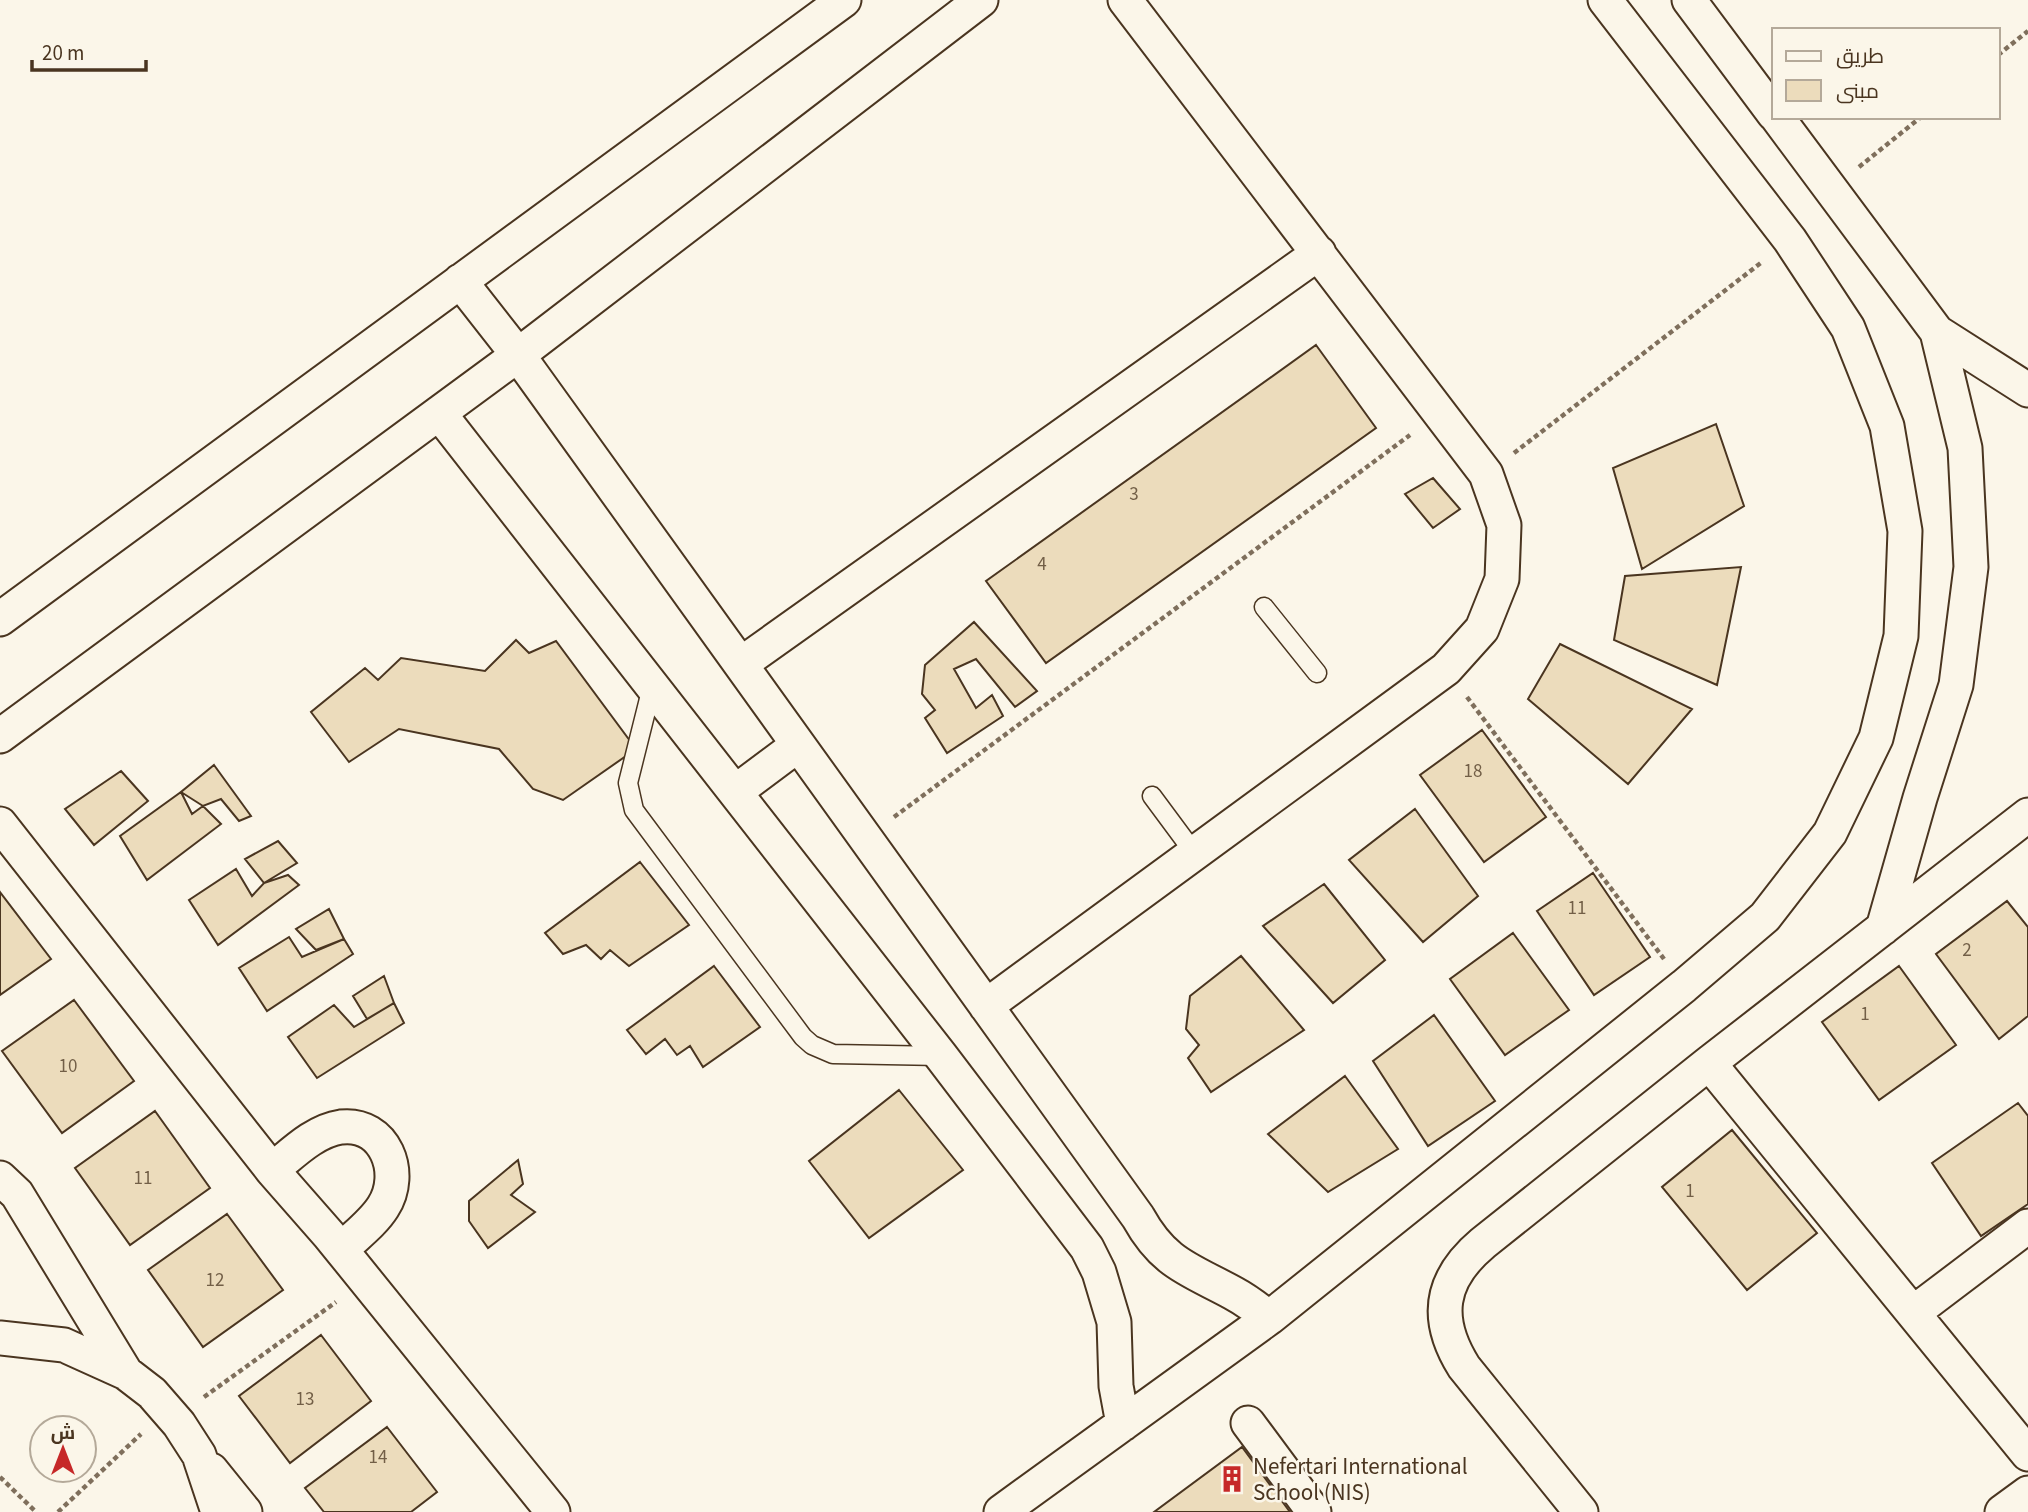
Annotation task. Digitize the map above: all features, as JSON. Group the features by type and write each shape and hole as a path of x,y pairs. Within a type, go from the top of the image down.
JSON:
{"street":[{"path":"0,620 844,0"},
{"path":"0,736 519,355 981,0"},
{"path":"986,1006 1446,669 1482,629 1502,579 1504,525 1486,474 1125,0"},
{"path":"1001,1512 1269,1318 1684,986 1765,917 1830,833 1876,738 1901,636 1905,531 1887,426 1848,328 1790,240 1605,0"},
{"path":"1689,0 1772,111"},
{"path":"1778,119 1937,332 2028,390"},
{"path":"741,664 1319,253"},
{"path":"460,281 519,355 1157,1247 1184,1269 1236,1294 1269,1318"},
{"path":"1883,928 1956,685 1971,567 1965,448 1937,332"},
{"path":"439,413 941,1056 1087,1248 1099,1272 1114,1322 1116,1386 1123,1424"},
{"path":"735,792 798,745"},
{"path":"1581,1512 1464,1367 1451,1347 1445,1325 1445,1301 1451,1279 1464,1258 2028,815"},
{"path":"0,824 272,1170 367,1280 553,1512"},
{"path":"1709,1063 2028,1454"},
{"path":"272,1170 311,1139 340,1128 363,1129 383,1144 390,1156 393,1170 388,1197 383,1208 341,1250"},
{"path":"0,1178 17,1194 126,1373"},
{"path":"1913,1313 2028,1226"},
{"path":"0,1338 64,1345 126,1373 152,1393 171,1414 199,1455 245,1512"},
{"path":"1248,1423 1314,1512"},
{"path":"199,1455 218,1512"},
{"path":"2002,1512 2028,1493"}],"lane":[{"path":"1264,607 1317,673"},
{"path":"652,687 628,783 634,810 803,1037 812,1045 833,1054 941,1056"},
{"path":"1152,796 1195,854"}],"path":[{"path":"2000,53 2028,31"},
{"path":"1831,190 1919,119"},
{"path":"1486,474 1790,240"},
{"path":"865,838 1440,412"},
{"path":"1446,669 1684,986"},
{"path":"58,1512 171,1414 367,1280"},
{"path":"0,1477 36,1512"}],"building":[{"path":"1316,345 1376,428 1046,663 986,581"},
{"path":"1716,424 1744,506 1642,569 1613,468"},
{"path":"1433,478 1460,509 1433,528 1405,494"},
{"path":"1741,567 1717,685 1614,640 1625,576"},
{"path":"974,622 1037,691 1015,707 976,659 954,669 976,708 992,695 1003,716 947,753 925,718 935,710 922,694 925,665"},
{"path":"516,640 529,653 556,641 636,749 563,800 533,789 499,749 399,729 349,762 311,712 365,668 378,680 401,658 485,671"},
{"path":"1560,644 1692,709 1628,784 1528,699"},
{"path":"1482,730 1546,817 1484,862 1420,775"},
{"path":"214,765 251,816 239,821 221,799 203,806 181,792"},
{"path":"121,771 148,801 94,845 65,809"},
{"path":"181,792 192,814 203,806 221,824 147,880 120,836"},
{"path":"1415,809 1478,896 1423,942 1349,860"},
{"path":"278,841 297,863 264,883 245,859"},
{"path":"640,862 689,925 629,966 610,950 601,959 586,945 563,954 545,933"},
{"path":"236,869 252,896 264,883 288,875 299,885 218,945 189,900"},
{"path":"1593,873 1650,957 1594,995 1537,911"},
{"path":"1324,884 1385,960 1333,1003 1263,926"},
{"path":"0,892 51,959 0,995"},
{"path":"2007,901 2028,927 2028,1016 1999,1039 1936,954"},
{"path":"329,909 344,939 316,950 296,929"},
{"path":"1513,933 1569,1010 1505,1055 1450,979"},
{"path":"289,937 302,957 344,939 353,954 267,1011 239,968"},
{"path":"1241,956 1304,1030 1211,1092 1188,1058 1199,1045 1186,1029 1190,996"},
{"path":"714,966 760,1027 703,1067 690,1046 677,1055 665,1039 646,1054 627,1030"},
{"path":"1899,966 1956,1045 1879,1100 1822,1022"},
{"path":"384,976 394,1003 367,1019 353,996"},
{"path":"74,1000 134,1081 62,1133 2,1051"},
{"path":"394,1003 404,1023 317,1078 288,1037 334,1005 354,1027"},
{"path":"1434,1015 1495,1101 1428,1146 1373,1061"},
{"path":"1345,1076 1398,1149 1328,1192 1268,1134"},
{"path":"899,1090 963,1170 869,1238 809,1161"},
{"path":"2018,1103 2028,1116 2028,1204 1981,1236 1932,1163"},
{"path":"155,1111 210,1188 130,1245 75,1168"},
{"path":"1732,1130 1817,1233 1747,1290 1662,1187"},
{"path":"518,1160 523,1184 511,1195 535,1212 488,1248 469,1221 469,1201"},
{"path":"227,1214 283,1290 203,1347 148,1270"},
{"path":"321,1335 371,1401 290,1463 239,1396"},
{"path":"387,1427 437,1492 411,1512 324,1512 305,1488"},
{"name":"Nefertari International School (NIS)","path":"1242,1447 1290,1512 1154,1512"}],"place":[{"name":"Nefertari International School (NIS)","path":"1232,1479"}]}
